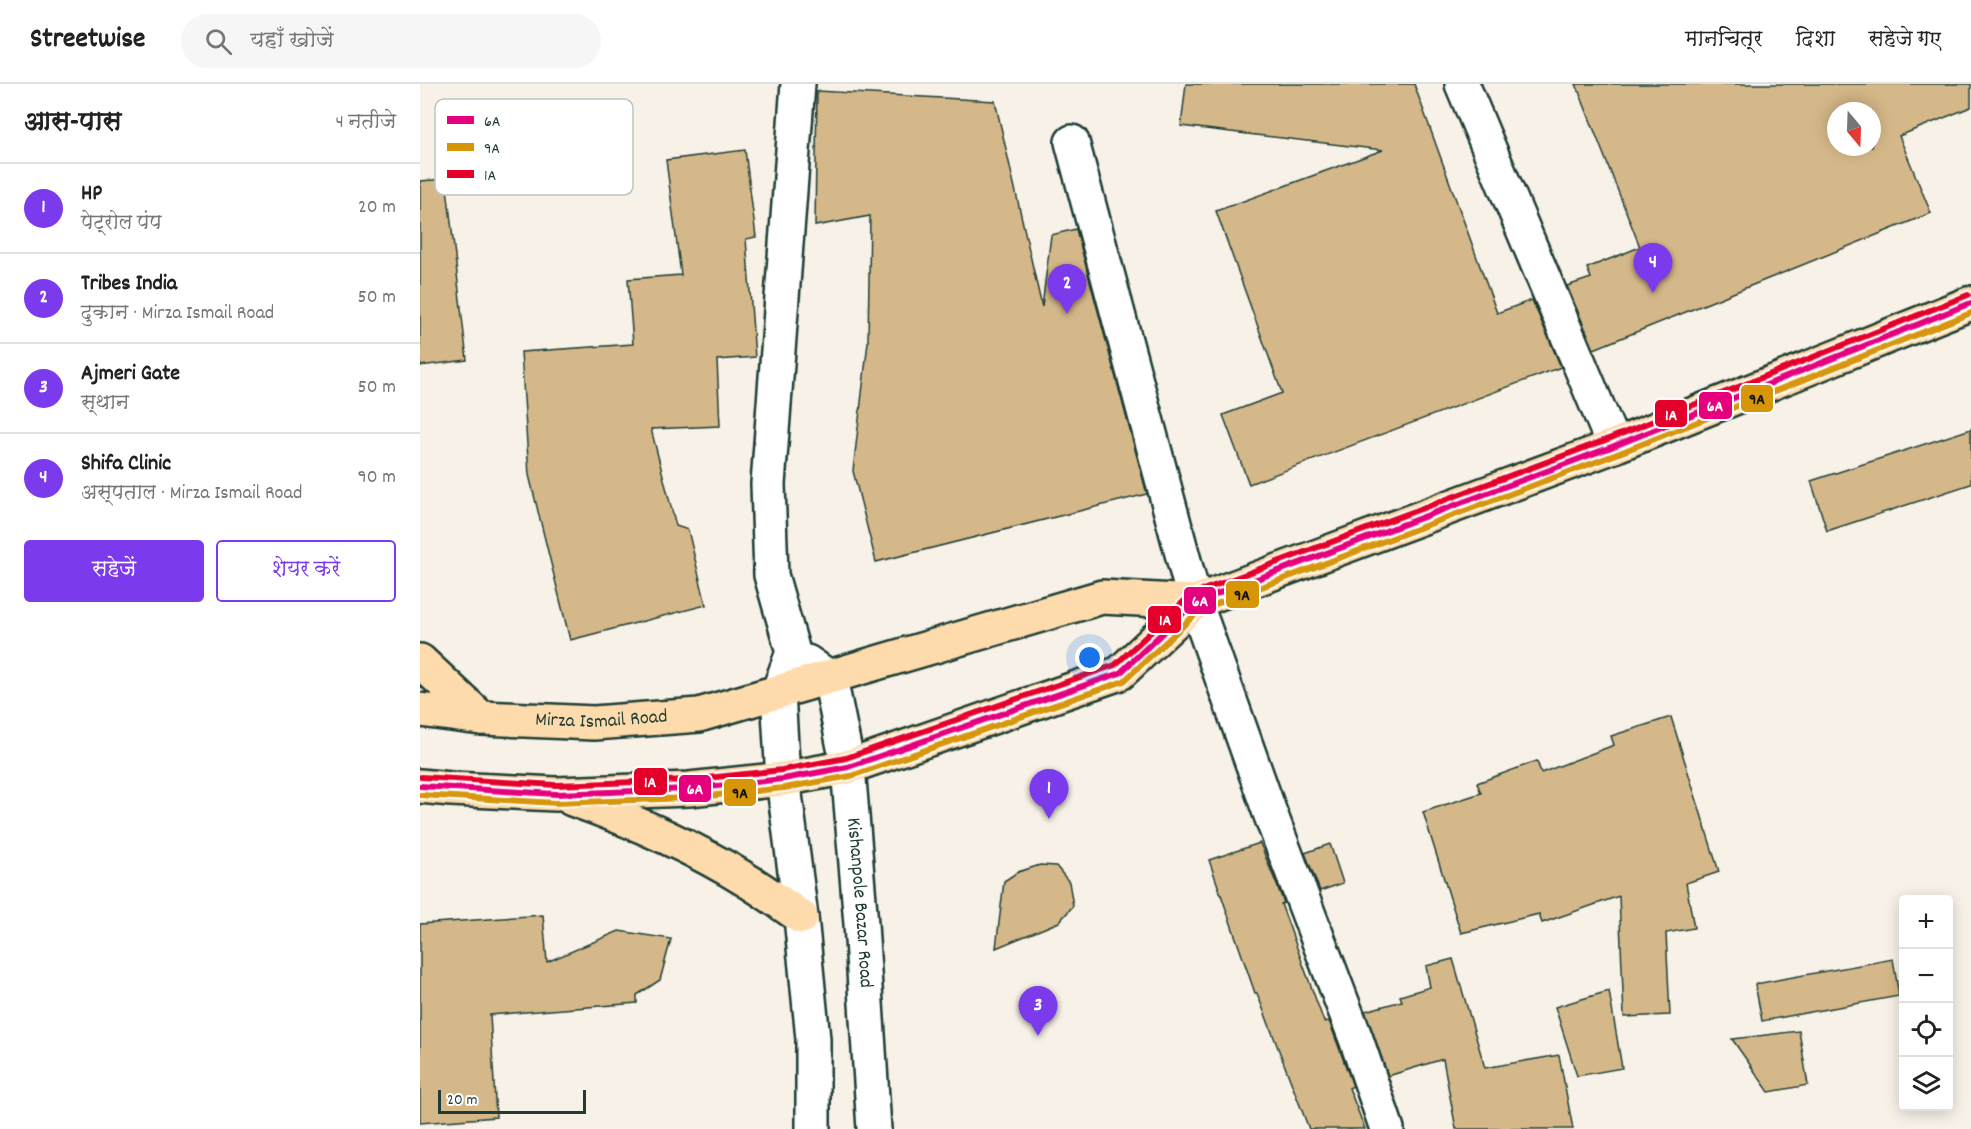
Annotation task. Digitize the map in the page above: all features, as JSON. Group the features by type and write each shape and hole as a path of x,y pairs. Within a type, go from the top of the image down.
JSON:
{"highway":[{"path":"420,786 556,794 689,789 783,779 848,767 1120,673 1195,602 1614,446 1971,303"},
{"name":"Mirza Ismail Road","path":"420,710 481,718 594,723 699,715 1102,597 1195,602"},
{"path":"420,661 481,718"},
{"path":"556,794 604,810 681,845 747,880 801,917"}],"street":[{"path":"798,84 768,484 771,575 794,652 830,678"},
{"path":"1462,84 1614,446"},
{"path":"1072,142 1195,602 1387,1129"},
{"path":"794,652 778,693 783,779 801,917 813,1040 813,1129"},
{"name":"Kishanpole Bazar Road","path":"830,678 848,767 874,1129"}],"building":[{"path":"1186,84 1414,84 1497,313 1532,300 1561,367 1249,484 1223,415 1282,393 1216,211 1383,150 1181,126"},
{"path":"1576,84 1971,84 1971,107 1899,136 1931,213 1594,349 1567,286 1591,278 1587,268 1640,247"},
{"path":"817,91 995,101 1042,307 1051,235 1076,229 1147,494 876,562 853,471 868,342 870,216 815,226"},
{"path":"745,150 756,237 746,239 755,357 717,360 720,426 651,429 676,526 688,530 706,605 570,640 529,475 521,352 633,344 628,279 681,275 666,160"},
{"path":"435,180 435,195 448,195 467,360 420,366 420,181"},
{"path":"1971,429 1971,484 1827,531 1811,481"},
{"path":"1671,717 1719,872 1686,883 1694,928 1666,933 1670,1015 1624,1017 1619,896 1542,923 1539,914 1461,933 1423,812 1481,793 1477,783 1537,761 1541,773 1614,745 1611,736"},
{"path":"1260,843 1284,903 1281,904 1324,1022 1329,1021 1338,1045 1353,1086 1349,1088 1365,1129 1309,1129 1257,993 1255,993 1209,860"},
{"path":"1330,844 1343,883 1320,891 1305,853"},
{"path":"1040,865 1056,866 1069,882 1073,906 1059,922 996,948 1004,881 1018,872"},
{"path":"543,915 547,962 619,931 671,939 660,980 637,995 637,1003 490,1015 496,1117 420,1123 420,924"},
{"path":"1453,959 1485,1068 1559,1055 1573,1129 1456,1129 1443,1059 1388,1076 1365,1011 1402,1001 1400,996 1430,987 1426,966"},
{"path":"1893,959 1899,996 1762,1021 1755,984"},
{"path":"1609,991 1622,1068 1577,1076 1555,1007"},
{"path":"1799,1031 1808,1085 1769,1092 1732,1039"}],"transit line":[{"name":"1A","path":"421,777 556,785 688,780 782,770 846,758 1115,665 1192,594 1611,438 1968,295"},
{"name":"6A","path":"420,786 556,794 689,789 783,779 848,767 1120,673 1195,602 1614,446 1971,303"},
{"name":"9A","path":"420,795 556,803 689,798 784,788 851,776 1124,681 1200,610 1617,454 1971,313"}],"place":[{"name":"Shifa Clinic","path":"1653,293"},
{"name":"Tribes India","path":"1067,314"},
{"name":"HP","path":"1049,819"},
{"name":"Ajmeri Gate","path":"1038,1036"}]}
